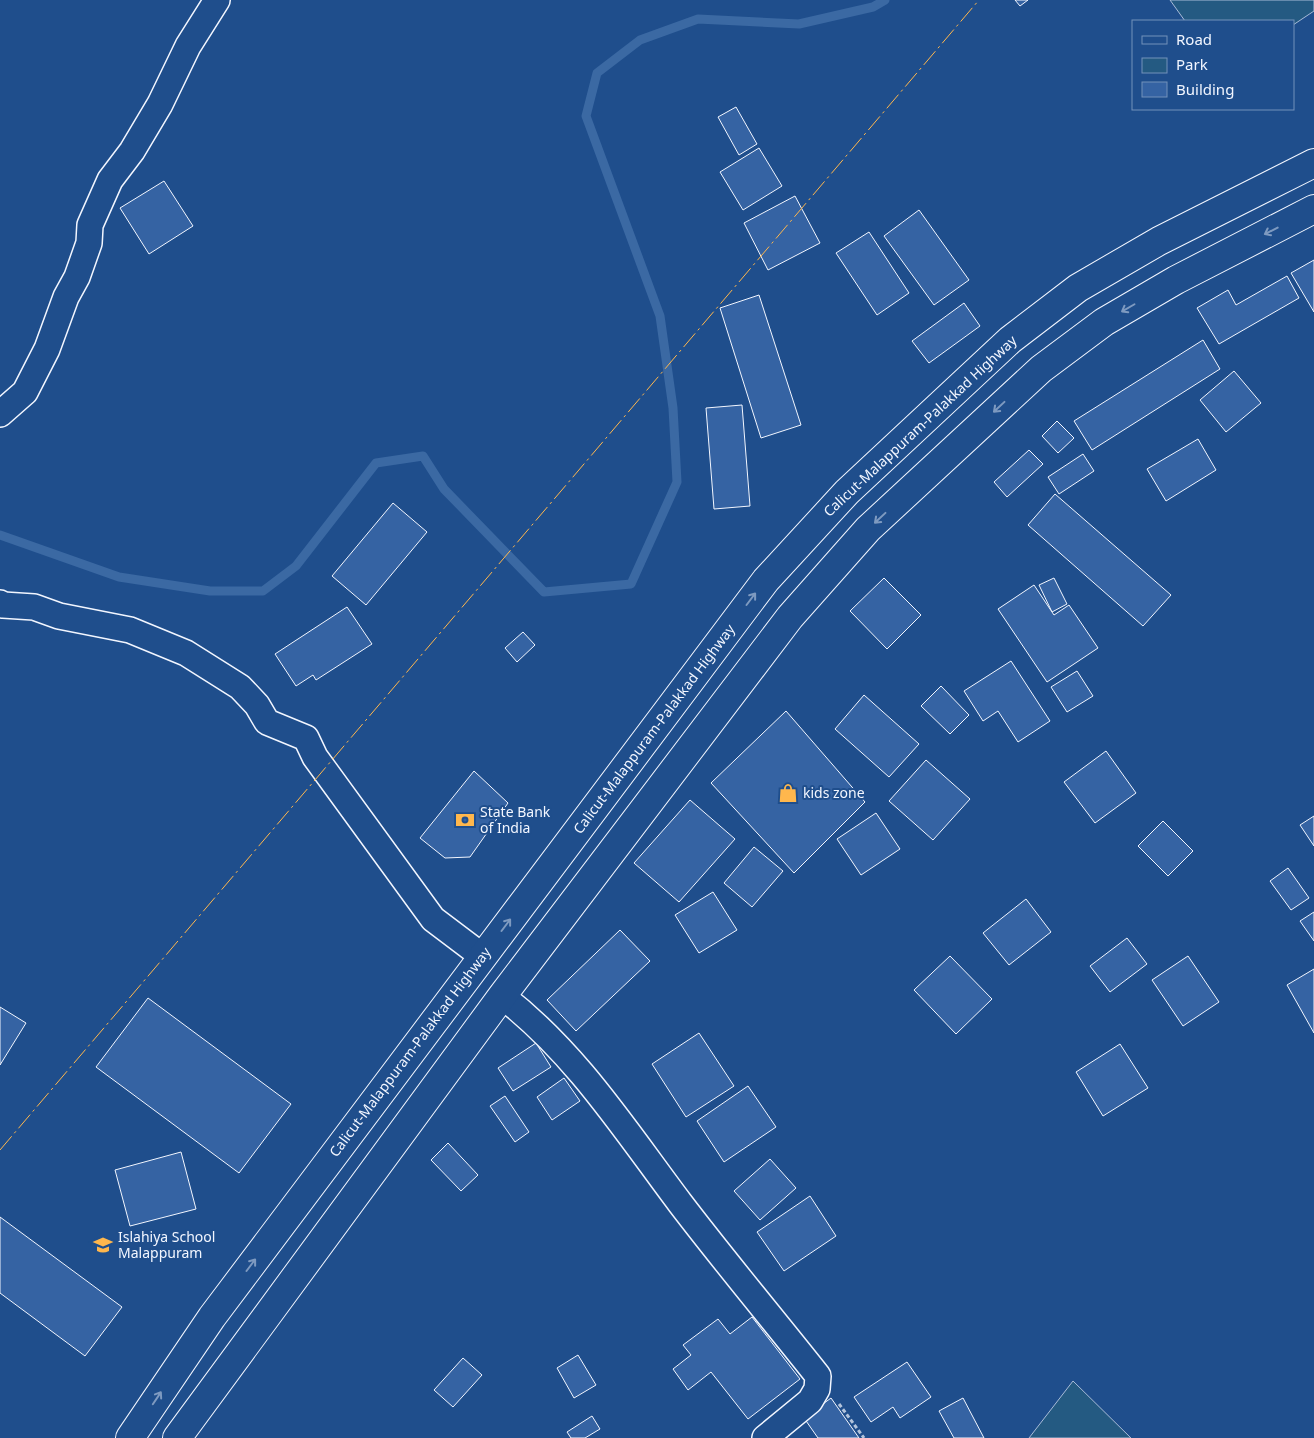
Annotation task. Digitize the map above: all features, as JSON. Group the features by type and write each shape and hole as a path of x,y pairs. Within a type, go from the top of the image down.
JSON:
{"highway":[{"name":"Calicut-Malappuram-Palakkad Highway","path":"130,1438 212,1317 766,580 847,492 1010,340 1078,288 1159,241 1314,163"},
{"path":"178,1438 502,996 790,617 868,529 1041,369 1104,322 1176,280 1314,209"}],"street":[{"path":"0,414 25,392 47,349 66,296 76,277 88,243 90,225 110,180 132,151 160,104 188,46 218,0"},
{"path":"0,603 34,607 59,616 130,630 186,652 240,687 257,705 267,722 306,738 315,757 433,919 482,956"},
{"path":"502,996 533,1020 586,1076 681,1204 818,1376 817,1389 810,1401 765,1438"}],"path":[{"path":"818,1376 864,1438"}],"green space":[{"path":"1170,0 1314,0 1314,11 1294,24 1294,20 1184,20"},
{"path":"1073,1381 1131,1438 1029,1438"}],"building":[{"path":"1015,0 1028,0 1020,6"},
{"path":"736,107 757,144 739,155 718,117"},
{"path":"759,148 782,186 743,210 720,172"},
{"path":"164,181 193,226 149,254 120,208"},
{"path":"795,196 820,243 768,270 744,223"},
{"path":"919,210 969,280 934,305 884,236"},
{"path":"869,232 909,293 877,315 836,253"},
{"path":"1314,260 1314,312 1291,273"},
{"path":"1287,276 1299,298 1219,344 1197,308 1228,290 1236,305"},
{"path":"759,295 801,425 761,438 720,308"},
{"path":"964,303 980,326 929,363 912,341"},
{"path":"1203,340 1220,369 1092,450 1074,421"},
{"path":"1234,371 1261,403 1226,432 1200,400"},
{"path":"742,405 750,506 714,509 706,408"},
{"path":"1057,421 1074,438 1058,453 1042,436"},
{"path":"1198,439 1216,470 1166,501 1147,469"},
{"path":"1029,450 1043,464 1007,497 994,482"},
{"path":"1083,454 1094,471 1059,494 1048,477"},
{"path":"1055,494 1171,595 1143,626 1028,525"},
{"path":"393,503 427,532 366,605 332,576"},
{"path":"884,578 921,615 887,649 850,611"},
{"path":"1054,578 1067,604 1052,612 1039,585"},
{"path":"1034,585 1054,615 1069,605 1098,648 1047,682 998,609"},
{"path":"347,607 372,644 316,680 313,675 296,686 275,654"},
{"path":"523,632 535,645 517,662 505,648"},
{"path":"1011,661 1050,721 1018,742 998,711 983,721 964,691"},
{"path":"1077,671 1093,696 1067,712 1051,687"},
{"path":"941,686 969,715 950,734 921,706"},
{"path":"864,695 919,744 889,777 835,729"},
{"name":"kids zone","path":"786,711 865,802 794,873 711,783"},
{"path":"1106,751 1136,793 1095,823 1064,782"},
{"path":"926,760 970,799 933,840 889,801"},
{"name":"State Bank of India","path":"474,771 508,803 470,857 445,858 420,838"},
{"path":"690,800 735,839 679,902 634,863"},
{"path":"876,813 900,849 861,875 837,839"},
{"path":"1314,816 1314,846 1300,825"},
{"path":"1163,821 1193,851 1168,876 1138,846"},
{"path":"754,847 783,871 752,907 724,883"},
{"path":"1288,868 1309,898 1291,910 1270,881"},
{"path":"713,892 737,930 699,953 675,915"},
{"path":"1026,899 1051,932 1009,965 983,933"},
{"path":"1314,912 1314,941 1300,921"},
{"path":"620,930 650,961 576,1031 547,1000"},
{"path":"1127,938 1147,964 1110,992 1090,966"},
{"path":"950,956 992,999 956,1034 914,990"},
{"path":"1188,956 1219,1002 1183,1026 1152,980"},
{"path":"1314,969 1314,1033 1287,985"},
{"path":"148,998 291,1104 239,1173 96,1067"},
{"path":"0,1007 26,1023 0,1065"},
{"path":"699,1033 734,1086 686,1117 652,1064"},
{"path":"536,1043 551,1067 513,1091 498,1068"},
{"path":"1120,1044 1148,1088 1103,1116 1076,1072"},
{"path":"564,1078 580,1101 552,1120 537,1097"},
{"path":"748,1086 776,1127 724,1162 697,1121"},
{"path":"505,1096 529,1132 515,1142 490,1106"},
{"path":"448,1143 478,1175 461,1191 431,1160"},
{"path":"181,1152 196,1209 130,1226 115,1170"},
{"path":"770,1159 796,1188 760,1220 734,1191"},
{"path":"810,1196 836,1236 784,1271 757,1232"},
{"path":"0,1217 122,1307 85,1356 0,1293"},
{"path":"752,1317 800,1379 748,1419 711,1372 688,1390 673,1369 691,1355 683,1345 718,1319 730,1334"},
{"path":"578,1355 596,1385 574,1398 557,1368"},
{"path":"463,1358 482,1375 453,1407 434,1390"},
{"path":"907,1362 931,1397 900,1418 893,1407 871,1422 854,1397"},
{"path":"831,1398 859,1438 818,1438 804,1418"},
{"path":"963,1398 984,1438 954,1438 939,1411"},
{"path":"592,1416 600,1429 585,1438 571,1438 567,1432"}],"waterway":[{"path":"0,535 119,577 210,591 263,591 296,566 376,463 423,456 444,489 544,592 631,584 677,482 673,408 660,316 586,116 597,73 640,40 698,19 799,24 873,7 885,0"}],"power":[{"path":"0,1150 979,0"}],"place":[{"name":"kids zone","path":"788,793"},
{"name":"State Bank of India","path":"465,820"},
{"name":"Islahiya School Malappuram","path":"103,1245"}]}
